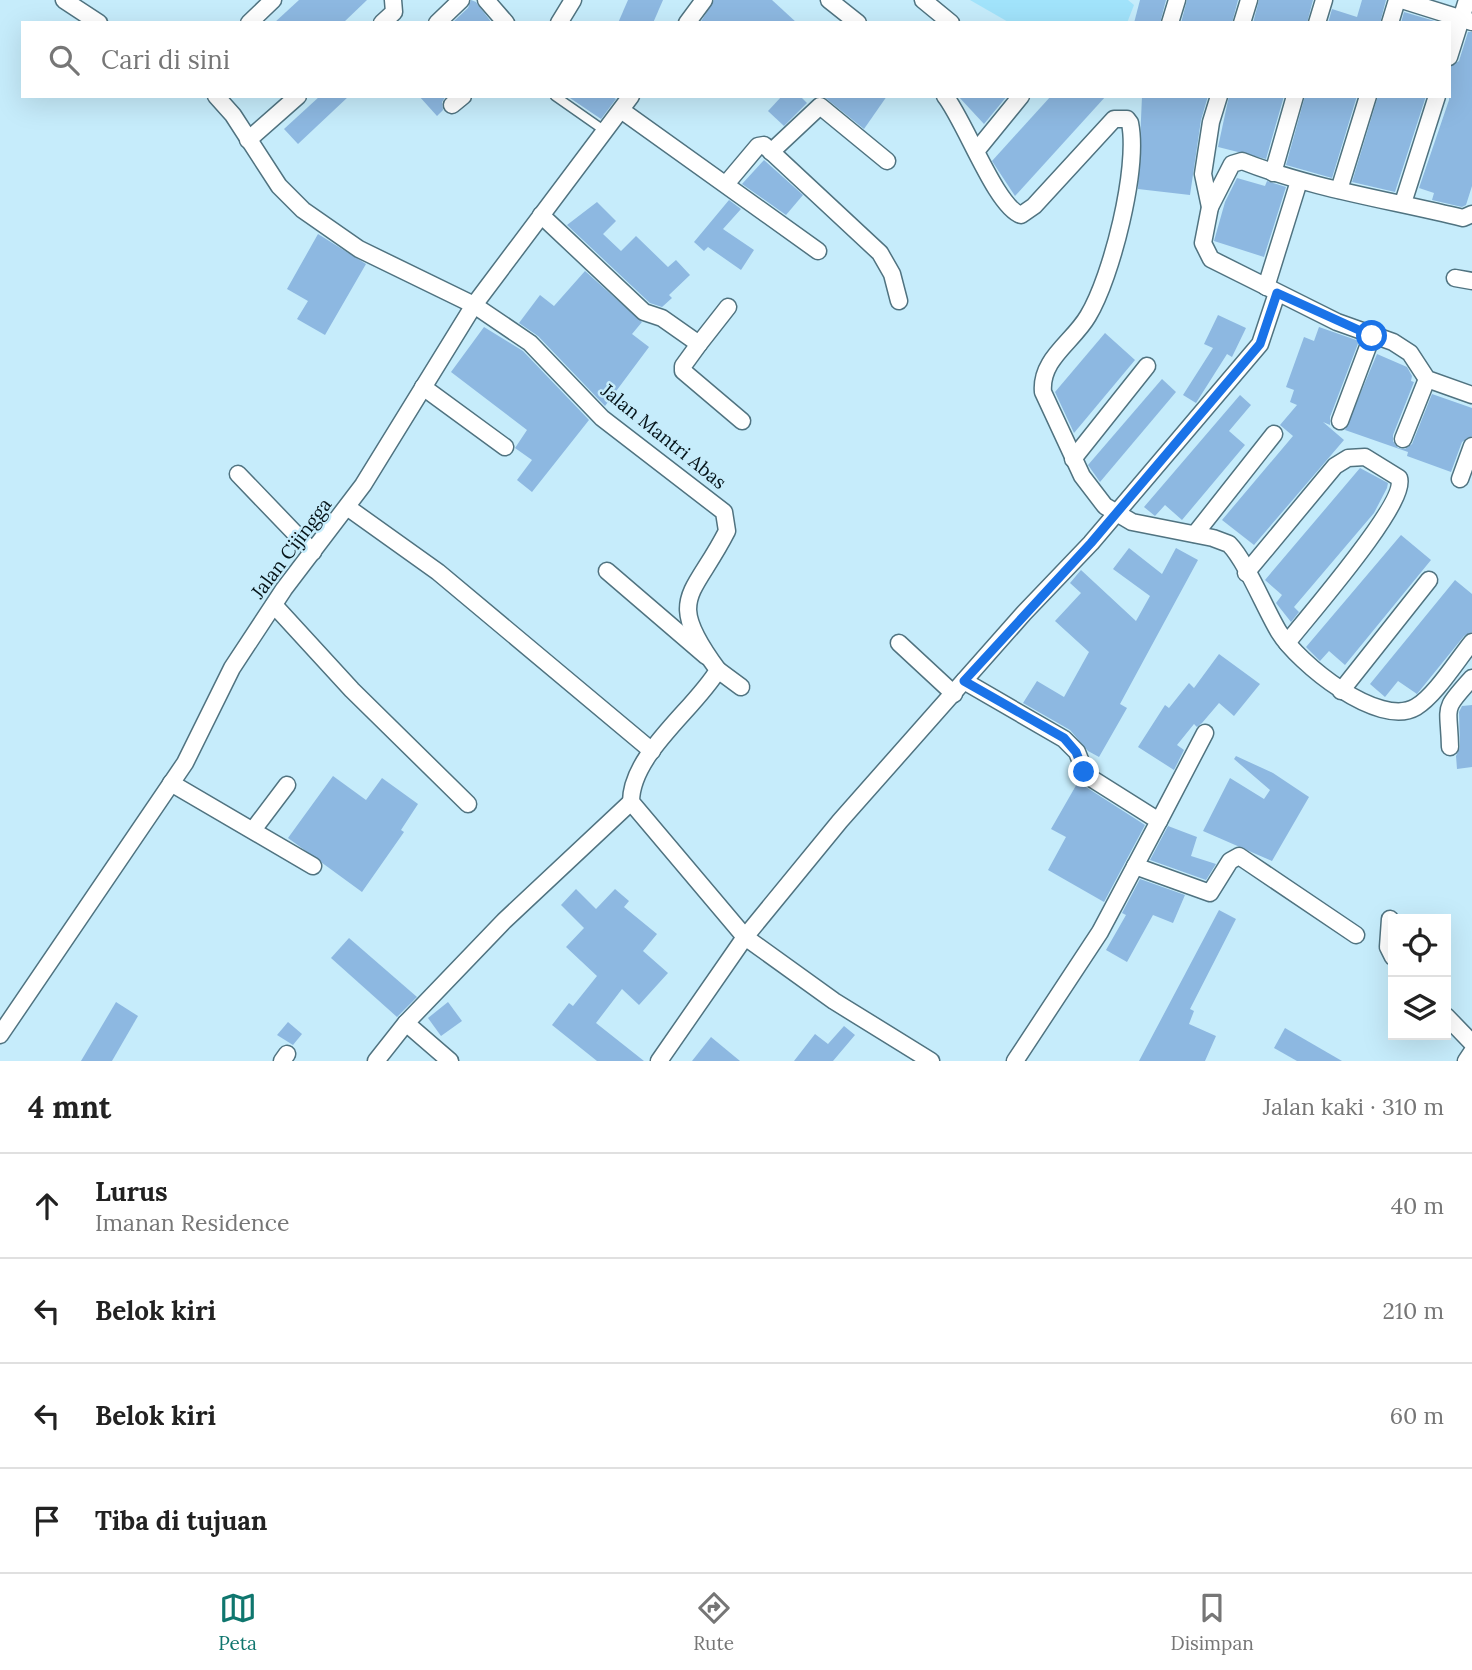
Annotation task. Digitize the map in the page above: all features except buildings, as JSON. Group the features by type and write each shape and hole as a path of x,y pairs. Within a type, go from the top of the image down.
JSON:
{"street":[{"path":"64,0 96,21"},
{"path":"251,21 273,0"},
{"path":"384,21 394,12 393,0"},
{"path":"439,21 461,0"},
{"path":"486,0 504,21"},
{"path":"560,21 573,0"},
{"path":"688,21 704,0"},
{"path":"829,0 855,21"},
{"path":"923,0 949,21"},
{"path":"1171,21 1177,0"},
{"path":"1243,21 1249,0"},
{"path":"1318,21 1324,0"},
{"path":"1391,21 1399,0 1467,20"},
{"path":"1451,53 1467,20 1467,0"},
{"path":"218,98 233,115 290,200 331,233 474,305"},
{"path":"248,140 296,98"},
{"path":"946,98 1005,205 1021,215 1034,206 1114,119 1127,119 1130,123 1125,197 1112,260 1088,316 1047,366 1042,380 1043,392 1073,459 1105,506 1132,522 1195,534 1229,544 1287,643 1304,661 1341,691 1393,711 1419,705 1472,642"},
{"path":"977,150 1019,98"},
{"path":"1210,207 1203,174 1210,122 1218,98"},
{"path":"1273,173 1294,98"},
{"path":"1339,190 1367,98"},
{"path":"1403,203 1436,98"},
{"path":"626,103 726,184 818,251"},
{"name":"Jalan Cijingga","path":"0,1035 172,783 232,668 274,605 347,507 474,305 626,103"},
{"path":"771,152 820,106 887,161"},
{"path":"726,184 759,145 771,152 880,253 892,274 899,301"},
{"path":"1472,214 1464,218 1299,181 1242,161 1236,162 1229,169 1210,207 1203,243 1206,253 1271,290 1372,336 1392,342 1410,353 1427,379 1472,395"},
{"path":"681,1061 663,1056 745,937 840,821 1115,514 1260,344 1299,181"},
{"path":"541,215 644,312 661,317 699,344"},
{"name":"Jalan Mantri Abas","path":"474,305 530,343 602,418 724,512 727,531 692,587 687,603 691,622 714,665"},
{"path":"728,307 683,366 683,371 743,421"},
{"path":"1339,421 1372,336"},
{"path":"1073,459 1147,366"},
{"path":"1403,439 1427,379"},
{"path":"423,387 505,447"},
{"path":"1195,534 1274,434"},
{"path":"1461,479 1472,446"},
{"path":"1246,573 1339,462 1365,457 1399,478 1399,492 1382,522 1287,643"},
{"path":"237,474 313,552"},
{"path":"347,507 438,572 652,751"},
{"path":"607,571 741,687"},
{"path":"1341,691 1429,580"},
{"path":"274,605 352,690 468,804"},
{"path":"899,643 959,688 1064,738 1076,752 1086,775 1159,821"},
{"path":"376,1061 406,1023 503,921 631,802 636,782 652,751 714,665"},
{"path":"1450,747 1446,717 1448,705 1472,678"},
{"path":"1419,705 1446,717"},
{"path":"1015,1061 1100,932 1205,733"},
{"path":"172,783 313,866"},
{"path":"253,830 287,785"},
{"path":"631,802 745,937 834,1001 931,1061"},
{"path":"1135,866 1210,892 1230,861 1235,856 1241,857 1356,935"},
{"path":"1451,1021 1472,1043"},
{"path":"406,1023 450,1061"},
{"path":"1466,1061 1472,1052"}],"lane":[{"path":"558,98 605,131"}],"shaded area":[{"path":"970,0 1128,0 1134,5 1128,21 1007,21"}],"route":[{"path":"1084,772 1076,752 1064,738 964,681 1091,543 1260,344 1277,293 1372,336"}]}
